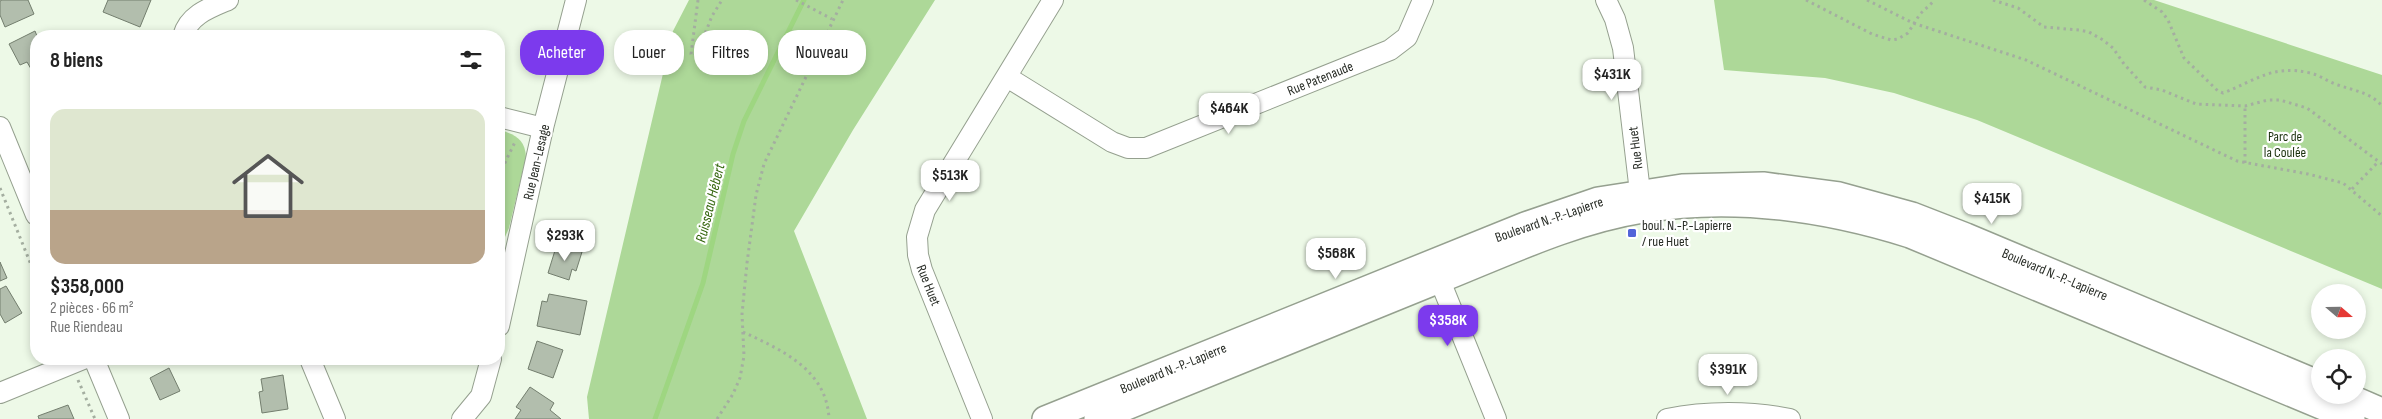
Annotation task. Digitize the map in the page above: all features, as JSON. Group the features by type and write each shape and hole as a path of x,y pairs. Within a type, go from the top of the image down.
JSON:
{"street":[{"path":"185,30 194,16 228,0"},
{"name":"Rue Jean-Lesage","path":"505,282 576,0"},
{"name":"Rue Huet","path":"982,419 922,270 918,255 917,237 925,210 1053,0"},
{"name":"Rue Patenaude","path":"1007,77 1112,142 1128,148 1146,148 1390,50 1407,37 1423,0"},
{"name":"Rue Huet","path":"1606,0 1623,48 1642,201"},
{"path":"505,118 543,128"},
{"path":"0,127 30,200"},
{"name":"Boulevard N.-P.-Lapierre","path":"1045,419 1436,271 1553,234 1642,201 1705,205 1782,206 1870,222 1910,234 2311,398"},
{"path":"1436,271 1496,419"},
{"name":"Boulevard N.-P.-Lapierre","path":"1098,419 1436,271"},
{"path":"0,393 68,365"},
{"path":"96,365 119,419"},
{"path":"312,365 335,419"},
{"path":"462,419 481,396 489,365"},
{"name":"Boulevard N.-P.-Lapierre","path":"2324,404 2352,419"},
{"path":"2366,404 2382,410"},
{"path":"1667,419 1704,415 1749,414 1790,419"}],"path":[{"path":"698,0 691,54 693,56 697,54 712,16 722,0"},
{"path":"796,0 832,19"},
{"path":"717,419 733,394 740,378 744,356 742,314 747,263 756,195 764,164 832,19 843,0"},
{"path":"1806,0 1881,38 1898,39 1908,33 1920,14 1935,0"},
{"path":"1866,0 1915,24 2026,60 2227,157 2245,163 2332,179 2352,188 2382,216"},
{"path":"1993,0 2018,8 2044,27 2090,32 2113,48 2124,64 2145,87 2162,90 2196,104 2245,106 2268,100 2294,103 2307,108 2380,163 2352,188"},
{"path":"2144,0 2162,12 2168,20 2184,58 2222,93 2255,77 2281,70 2297,71 2312,73 2338,86 2369,94 2382,106"},
{"path":"2245,106 2245,163"},
{"path":"505,163 518,137"},
{"path":"0,188 30,262"},
{"path":"743,332 783,351 808,369 827,403 829,419"},
{"path":"78,381 95,419"}],"green space":[{"path":"689,0 935,0 853,130 794,231 867,419 589,419 587,397 663,75 684,75 684,30 674,30"},
{"name":"Parc de la Coulée","path":"1714,0 2154,0 2382,75 2382,289 1977,120 1894,93 1825,78 1724,70"},
{"path":"505,132 518,138 524,146 526,157 509,228 505,237"}],"building":[{"path":"28,0 34,14 5,27 0,15 0,1"},
{"path":"108,0 151,0 140,27 103,12"},
{"path":"30,34 30,67 27,62 20,65 9,44"},
{"path":"557,244 582,252 576,271 572,269 569,280 548,273"},
{"path":"0,262 7,278 0,281"},
{"path":"6,286 22,313 5,323 0,314 0,289"},
{"path":"549,294 587,301 580,335 537,326 542,301 547,302"},
{"path":"537,341 563,350 553,378 528,369"},
{"path":"169,368 180,391 160,400 150,378"},
{"path":"283,375 288,409 262,413 259,392 263,391 261,379"},
{"path":"530,387 554,403 550,410 561,419 515,419 521,410 516,407"},
{"path":"68,405 74,419 39,419 38,416"}],"waterway":[{"name":"Ruisseau Hébert","path":"655,419 703,283 733,154 744,121 804,0"}],"place":[{"name":"boul. N.-P.-Lapierre / rue Huet","path":"1632,233"}]}
